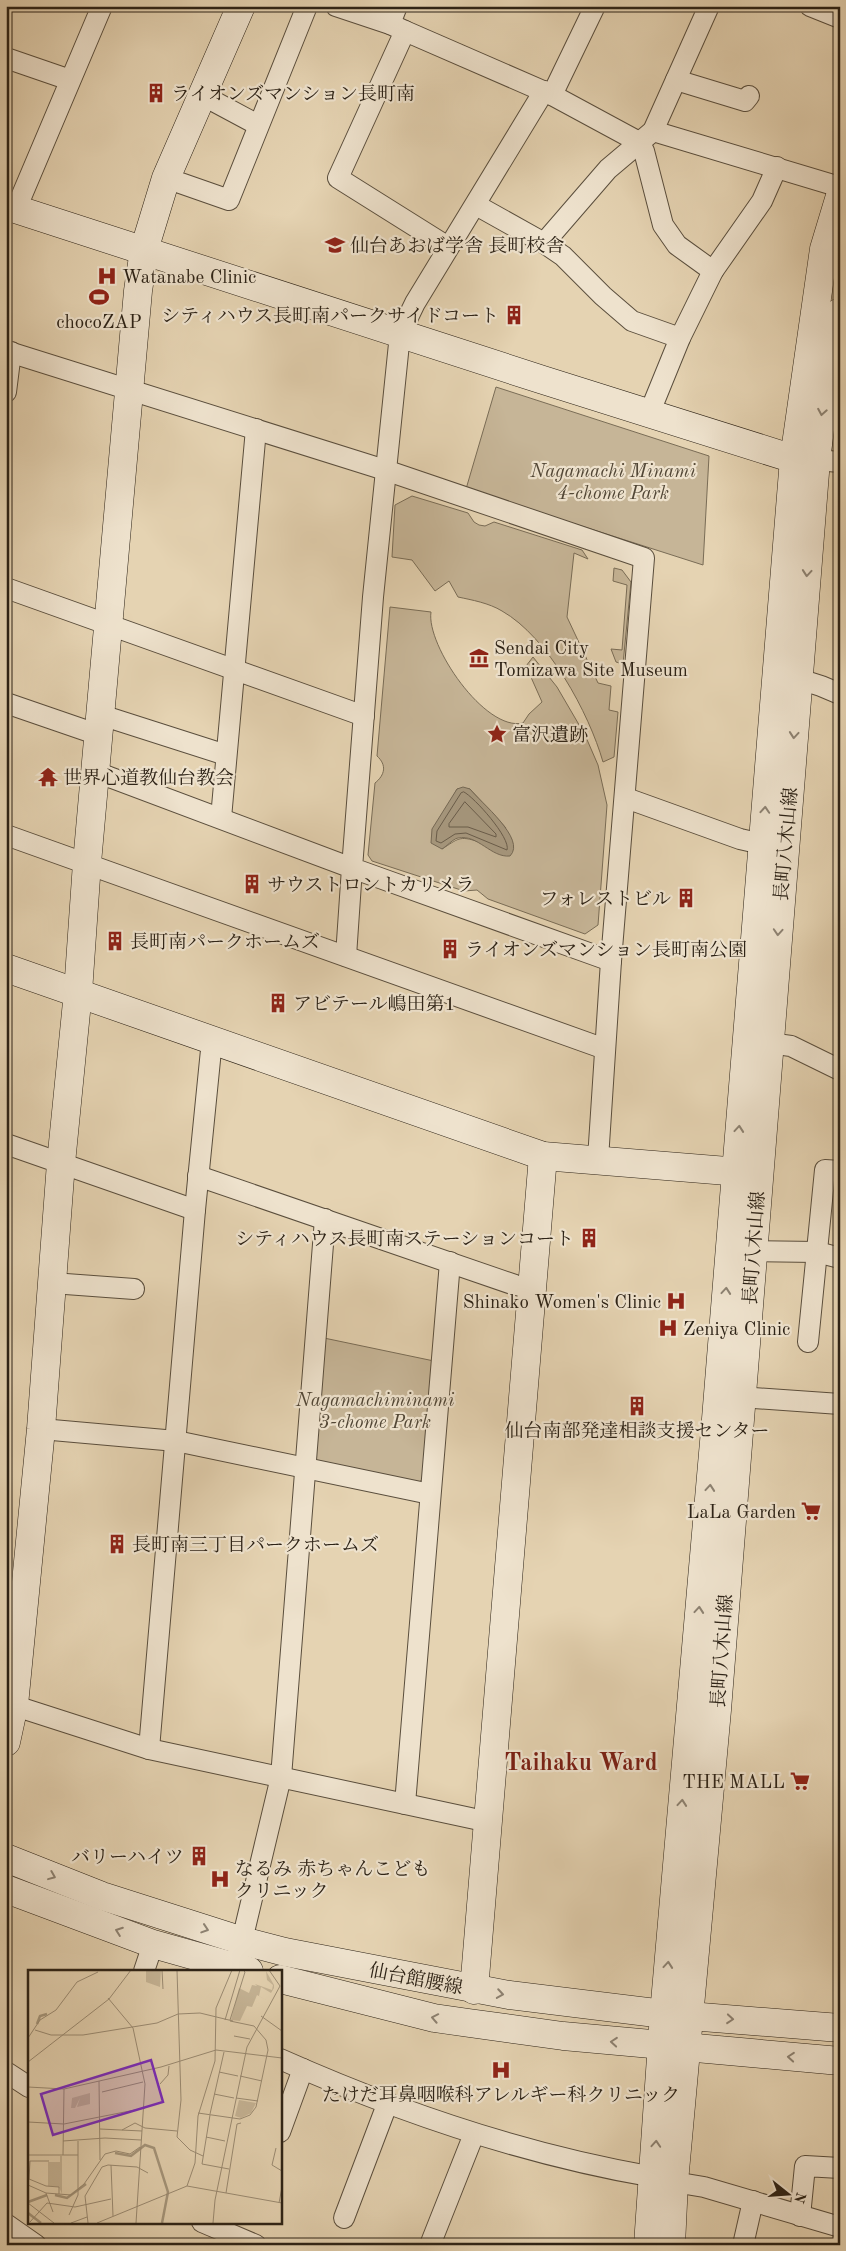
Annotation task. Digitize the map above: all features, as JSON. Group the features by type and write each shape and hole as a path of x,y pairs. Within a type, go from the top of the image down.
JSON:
{"street":[{"path":"102,6 11,208 649,414 817,461"},
{"path":"6,1742 41,1429 61,1163 78,992 87,863 109,626 128,388 144,250 166,178 241,6"},
{"path":"166,178 229,200 307,6"},
{"path":"336,6 397,21 548,93 646,136 777,167 840,187"},
{"path":"346,956 385,470 400,334 415,303 448,247 548,93 595,6"},
{"path":"709,6 676,80 646,136 644,151 663,225 676,245 713,271"},
{"path":"810,6 840,18"},
{"path":"397,21 338,178 448,247"},
{"path":"6,58 70,80"},
{"path":"676,80 745,100 749,96"},
{"path":"202,95 258,125"},
{"path":"544,243 608,169 646,136"},
{"path":"649,414 680,338 713,271 762,201 777,167"},
{"path":"648,2245 664,2179 774,847 817,461 824,249 840,196"},
{"path":"476,205 544,243 563,256 603,296 632,320 680,338"},
{"name":"長町八木山線","path":"677,2015 717,1710 740,1397 754,1251 747,1172 770,1043 774,847 799,679 821,422 840,312"},
{"path":"6,392 9,352 385,470 644,558 626,798 611,961 598,1159"},
{"path":"221,818 256,430"},
{"path":"6,588 364,716"},
{"path":"799,679 840,694"},
{"path":"6,703 226,755"},
{"path":"96,772 352,868 611,961"},
{"path":"626,798 774,847"},
{"path":"6,835 605,1049"},
{"path":"6,968 543,1156 747,1172"},
{"path":"149,1749 194,1210 212,1040"},
{"path":"770,1043 791,1046 840,1070"},
{"path":"6,1144 194,1210"},
{"path":"474,1990 543,1156"},
{"path":"808,1342 825,1170 840,1171"},
{"path":"198,1176 515,1285 533,1288"},
{"path":"6,1889 153,1944 240,1970 243,1941 281,1777 307,1468 325,1219"},
{"path":"754,1251 817,1252 840,1258"},
{"path":"405,1804 450,1262"},
{"path":"52,1283 134,1289"},
{"path":"740,1397 840,1404"},
{"path":"41,1429 176,1442 430,1494"},
{"path":"10,1704 149,1749 489,1822"},
{"name":"仙台館腰線","path":"6,1858 102,1896 243,1941 285,1952 474,1990 677,2015 840,2028"},
{"path":"144,1970 153,1944"},
{"name":"仙台館腰線","path":"281,1979 434,2018 555,2036 840,2061"},
{"path":"281,2059 474,2134 621,2171 704,2187 840,2227"},
{"path":"281,2129 303,2069"},
{"path":"6,2072 28,2086"},
{"path":"344,2218 388,2102"},
{"path":"430,2245 474,2134"},
{"path":"800,2216 806,2166 840,2168"},
{"path":"664,2179 671,2245"},
{"path":"743,2245 753,2201"},
{"path":"6,2224 36,2245"},
{"path":"207,2224 256,2245"}],"green space":[{"name":"Nagamachi Minami 4-chome Park","path":"496,387 709,456 703,565 466,489"},
{"path":"412,496 468,513 474,522 479,525 485,526 494,522 582,550 588,559 574,553 567,617 598,683 611,686 609,710 618,712 614,757 603,762 588,721 564,678 550,657 519,623 492,606 458,597 449,581 435,591 412,560 392,557 395,505"},
{"path":"614,568 622,570 631,582 623,664 616,662 611,649 622,650 627,585 613,581"},
{"path":"390,607 431,612 432,627 438,645 461,683 476,701 492,714 508,722 523,723 529,714 542,702 526,666 533,657 557,687 585,735 598,765 607,805 598,925 585,934 488,899 477,890 464,891 372,861 368,855 375,783 381,777 384,770 377,756","holes":["457,789 470,789 506,828 479,842 459,839 442,849 451,801"]},
{"name":"Nagamachiminami 3-chome Park","path":"324,1338 434,1361 424,1478 418,1483 322,1465 316,1459"}],"water":[{"path":"463,787 470,789 507,831 514,849 510,856 503,856 472,839 458,838 442,849 431,843 432,829 457,789"}],"place":[{"name":"ライオンズマンション長町南","path":"156,93"},
{"name":"仙台あおば学舎 長町校舎","path":"335,245"},
{"name":"Watanabe Clinic","path":"107,276"},
{"name":"chocoZAP","path":"99,297"},
{"name":"シティハウス長町南パークサイドコート","path":"514,315"},
{"name":"Sendai City Tomizawa Site Museum","path":"479,658"},
{"name":"富沢遺跡","path":"497,734"},
{"name":"世界心道教仙台教会","path":"48,777"},
{"name":"サウストロントカリメラ","path":"252,884"},
{"name":"フォレストビル","path":"686,898"},
{"name":"長町南パークホームズ","path":"115,941"},
{"name":"ライオンズマンション長町南公園","path":"450,949"},
{"name":"アビテール嶋田第1","path":"278,1003"},
{"name":"シティハウス長町南ステーションコート","path":"589,1238"},
{"name":"Shinako Women's Clinic","path":"676,1301"},
{"name":"Zeniya Clinic","path":"668,1328"},
{"name":"仙台南部発達相談支援センター","path":"637,1406"},
{"name":"LaLa Garden","path":"811,1511"},
{"name":"長町南三丁目パークホームズ","path":"117,1544"},
{"name":"THE MALL","path":"800,1781"},
{"name":"バリーハイツ","path":"199,1856"},
{"name":"なるみ 赤ちゃんこども クリニック","path":"220,1879"},
{"name":"たけだ耳鼻咽喉科アレルギー科クリニック","path":"501,2070"}],"district":[{"name":"Taihaku Ward","path":"581,1762"}]}
